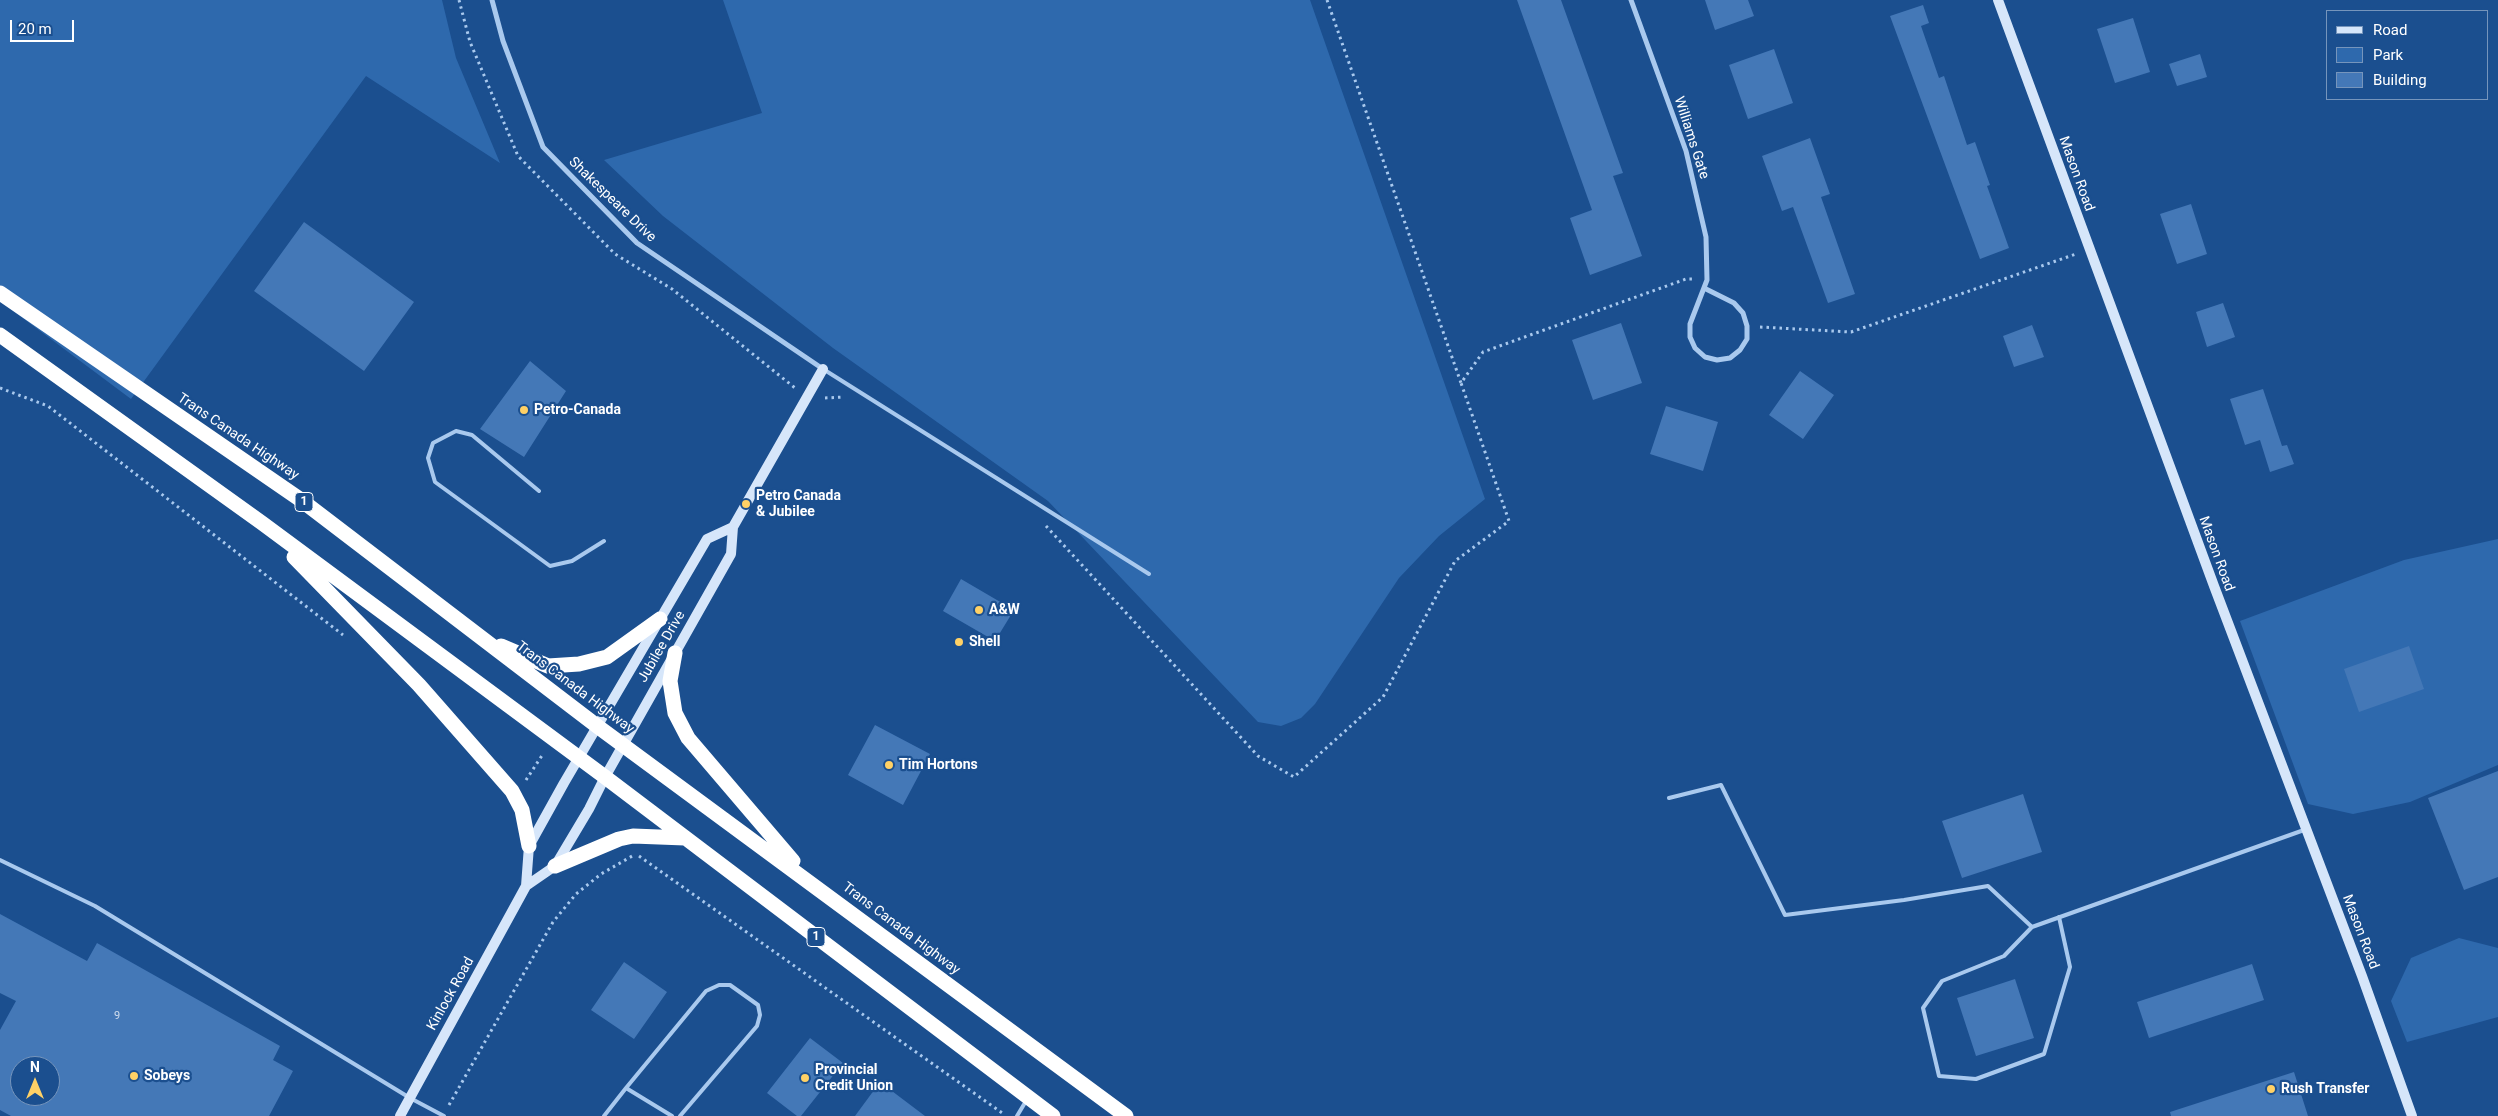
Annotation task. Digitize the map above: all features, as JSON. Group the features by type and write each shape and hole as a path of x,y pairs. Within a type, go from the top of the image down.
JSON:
{"highway":[{"name":"Trans Canada Highway","path":"0,293 301,500 597,726 1126,1116"},
{"name":"1","path":"0,335 262,523 604,777 1053,1116"},
{"path":"262,523 419,685 512,791 522,810 528,846"},
{"path":"481,638 548,666 579,664 607,657 660,619"},
{"path":"675,653 670,681 675,713 688,738 810,882"},
{"path":"555,866 619,839 633,836 685,838"}],"street":[{"name":"Shakespeare Drive","path":"492,0 503,42 543,147 637,242 823,369"},
{"name":"Williams Gate","path":"1631,0 1695,181 1706,237 1706,280 1690,324 1690,337 1695,348 1704,357 1717,360 1730,358 1740,350 1746,339 1747,326"},
{"name":"Mason Road","path":"1998,0 2089,249 2362,976 2412,1116"},
{"path":"1704,288 1734,303 1743,313 1747,326"},
{"name":"Jubilee Drive","path":"604,777 731,554 733,527 823,369"},
{"name":"Jubilee Drive","path":"578,758 707,539 733,527"},
{"name":"Kinlock Road","path":"400,1116 526,886 528,846 578,758"},
{"name":"Kinlock Road","path":"526,886 555,866 589,809 604,777"}],"lane":[{"path":"823,369 1149,574"},
{"path":"539,491 472,435 456,431 433,442 428,458 435,482 550,566 572,561 604,541"},
{"path":"1669,798 1721,785 1786,915 1904,900 1988,886 2032,927"},
{"path":"2059,917 2070,967 2044,1054 1976,1079 1940,1076 1923,1008 1942,981 2004,956 2032,927 2059,917 2306,829"},
{"path":"0,860 95,906 410,1098 443,1116"},
{"path":"604,1116 706,991 718,984 730,985 758,1005 760,1015 757,1026 680,1116"},
{"path":"626,1088 672,1116"},
{"path":"1016,1116 1029,1098"}],"path":[{"path":"459,0 470,42 518,156 616,254 672,289 807,398 852,397"},
{"path":"1042,522 1258,756 1294,777 1384,697 1455,561 1509,521 1327,0"},
{"path":"1747,326 1769,329 1851,332 2089,249"},
{"path":"1461,383 1483,352 1686,279 1706,280"},
{"path":"525,782 545,752"},
{"path":"443,1116 553,922 576,894 601,874 637,854"}],"green space":[{"path":"0,0 442,0 456,58 500,163 366,76 131,399 0,301"},
{"path":"723,0 1310,0 1485,499 1439,536 1399,578 1315,704 1301,718 1281,726 1258,722 1048,501 833,348 663,216 604,160 762,113"},
{"path":"2498,539 2498,765 2410,802 2353,814 2308,804 2240,621 2404,560"},
{"path":"2459,938 2498,948 2498,1017 2407,1042 2391,1001 2411,958"}],"building":[{"path":"1517,0 1561,0 1623,173 1613,176 1642,256 1590,275 1570,218 1592,210"},
{"path":"1705,0 1748,0 1754,16 1715,30"},
{"path":"1923,5 1929,23 1921,26 1939,78 1944,76 1967,145 1975,142 1990,185 1987,186 2009,248 1980,259 1890,16"},
{"path":"2133,18 2150,72 2115,83 2097,29"},
{"path":"1774,49 1793,103 1748,119 1729,65"},
{"path":"2200,54 2207,77 2177,86 2169,64"},
{"path":"1810,138 1830,194 1821,197 1855,294 1828,303 1793,207 1782,211 1762,156"},
{"path":"2191,204 2207,254 2177,264 2160,214"},
{"path":"304,222 414,302 364,371 254,291"},
{"path":"2223,303 2235,337 2207,347 2196,312"},
{"path":"1621,323 1642,383 1593,400 1572,340"},
{"path":"2032,325 2044,357 2014,367 2003,336"},
{"name":"Petro-Canada","path":"530,361 566,391 524,457 480,429"},
{"path":"1800,371 1834,395 1803,439 1769,415"},
{"path":"2263,389 2282,446 2287,445 2294,464 2270,472 2260,440 2245,445 2230,399"},
{"path":"1666,406 1718,422 1703,471 1650,454"},
{"name":"A&W","path":"961,579 1014,610 995,641 943,611"},
{"path":"2409,646 2424,689 2359,712 2344,669"},
{"name":"Tim Hortons","path":"875,725 930,754 903,805 848,775"},
{"path":"2498,771 2498,877 2464,890 2428,798"},
{"path":"2023,794 2042,852 1962,878 1942,821"},
{"path":"0,914 87,961 97,943 280,1046 273,1060 293,1071 269,1116 11,1116 0,1110 0,1030 16,1001 0,993"},
{"path":"624,962 667,992 634,1039 591,1010"},
{"path":"2252,964 2264,1000 2149,1038 2137,1002"},
{"path":"2015,979 2034,1038 1976,1056 1957,998"},
{"name":"Provincial Credit Union","path":"810,1038 843,1063 801,1116 797,1116 767,1093"},
{"name":"Rush Transfer","path":"2294,1072 2308,1116 2171,1116 2170,1112"},
{"path":"880,1082 925,1116 855,1116"}],"place":[{"name":"Petro-Canada","path":"524,410"},
{"name":"Petro Canada & Jubilee","path":"746,504"},
{"name":"A&W","path":"979,610"},
{"name":"Shell","path":"959,642"},
{"name":"Tim Hortons","path":"889,765"},
{"name":"Sobeys","path":"134,1076"},
{"name":"Provincial Credit Union","path":"805,1078"},
{"name":"Rush Transfer","path":"2271,1089"}]}
